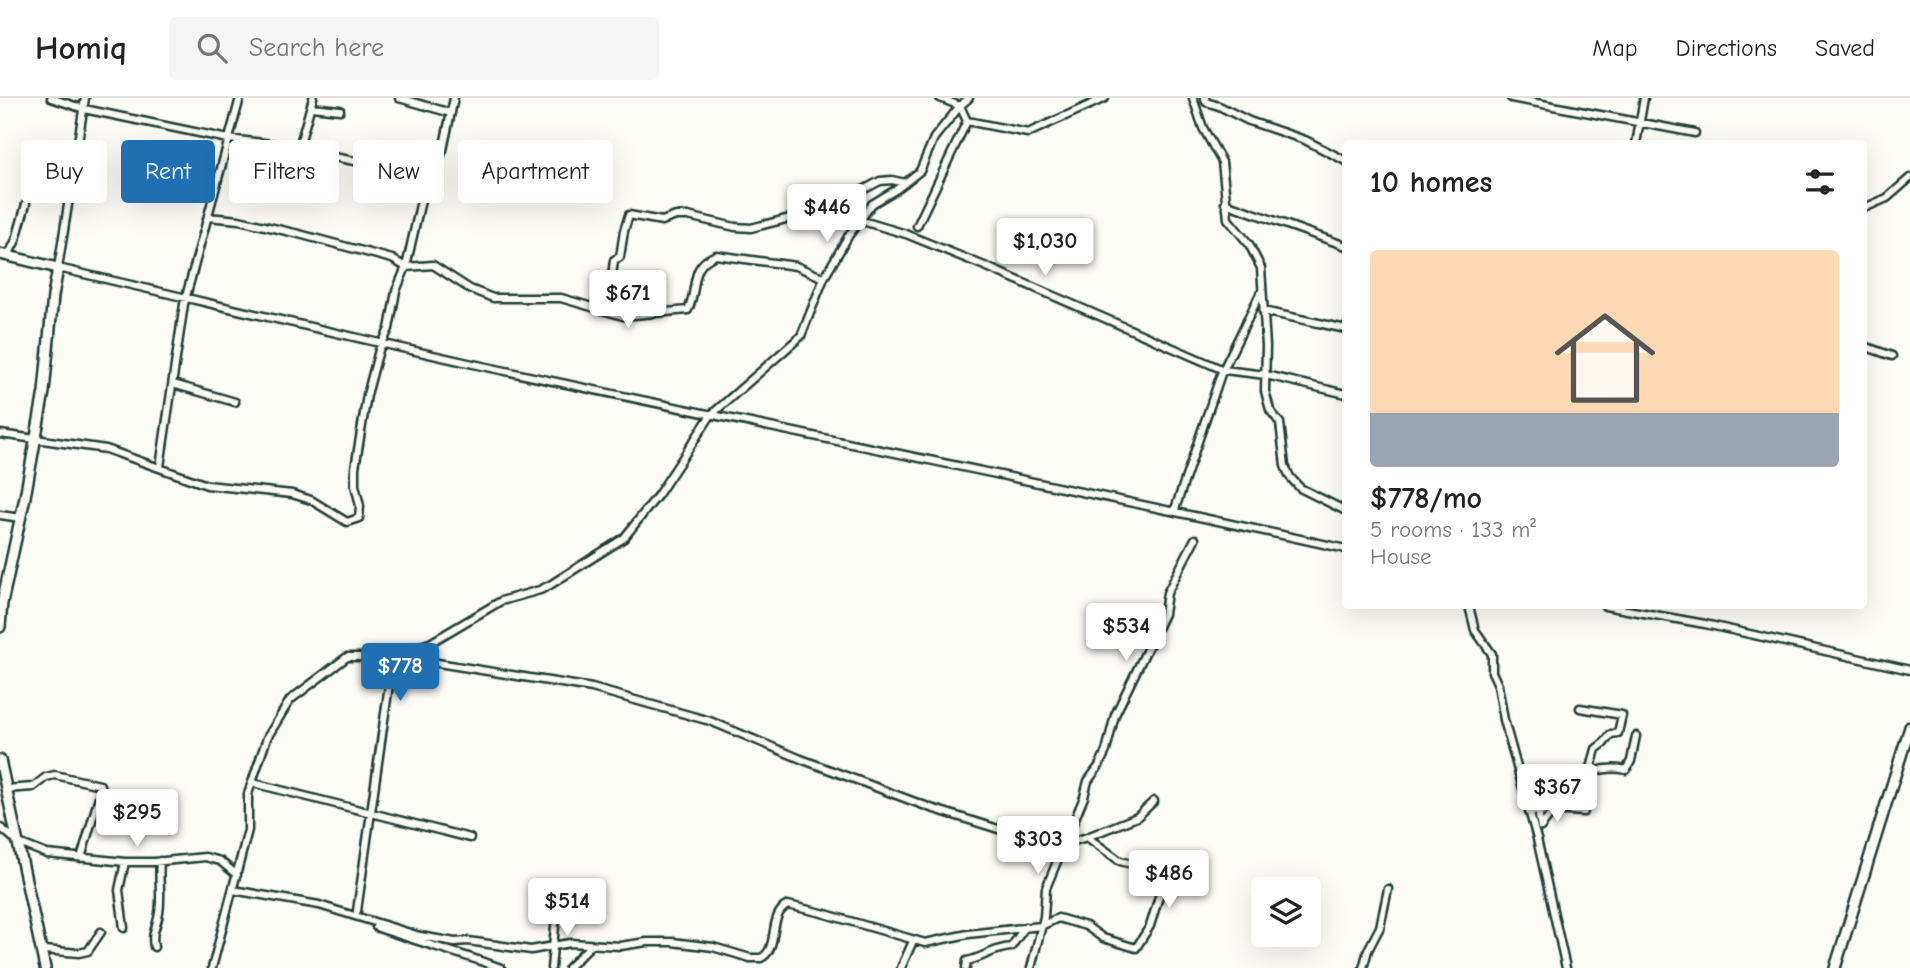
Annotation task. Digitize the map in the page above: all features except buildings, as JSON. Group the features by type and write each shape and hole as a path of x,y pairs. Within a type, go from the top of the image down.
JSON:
{"street":[{"path":"51,98 84,109 237,140"},
{"path":"0,627 1,603 47,372 53,296 85,98"},
{"path":"160,467 186,297 240,98"},
{"path":"301,140 313,98"},
{"path":"399,98 451,113"},
{"path":"444,145 454,98"},
{"path":"940,98 960,106 967,121"},
{"path":"212,968 248,830 247,803 252,782 267,738 285,706 295,695 347,657 378,658 430,643 501,601 540,590 615,546 636,524 711,415 801,336 824,278 859,220 877,200 920,171 934,138 969,98"},
{"path":"967,121 1028,133 1105,98"},
{"path":"1193,98 1203,128 1222,162 1225,203 1231,223 1249,244 1261,268 1266,396 1270,410 1280,423 1285,466 1300,488 1342,508"},
{"path":"1205,98 1206,102 1237,116 1306,140 1342,159"},
{"path":"1511,98 1695,133"},
{"path":"1637,140 1644,98"},
{"path":"311,107 340,110"},
{"path":"917,226 967,121"},
{"path":"1867,207 1887,198 1910,178"},
{"path":"601,309 601,294 612,276 614,260 620,257 629,215 662,221 680,215 691,216 735,227 751,228 828,208 880,181 905,183"},
{"path":"0,434 106,449 212,486 292,494 311,500 347,522 354,521 360,513 354,479 368,391 388,328 396,291 406,267 420,203"},
{"path":"1225,203 1342,245"},
{"path":"26,204 16,240 4,255 306,327 1342,549"},
{"path":"208,216 299,234 392,259 406,267 434,265 470,289 487,296 552,297 628,317 688,310 698,269 705,260 716,255 796,266 824,278"},
{"path":"859,220 906,234 987,267 1221,369 1266,375 1342,393"},
{"path":"1175,509 1221,369 1260,294"},
{"path":"1263,311 1342,328"},
{"path":"1867,347 1892,356"},
{"path":"173,384 235,402"},
{"path":"0,515 20,518"},
{"path":"1031,968 1046,888 1084,797 1088,781 1106,751 1115,715 1164,614 1167,593 1195,539"},
{"path":"1470,609 1475,630 1492,654 1492,672 1498,685 1537,839 1566,968"},
{"path":"1622,609 1705,624 1910,670"},
{"path":"357,911 389,685 413,659 592,688 684,713 931,808 1027,838 1065,844 1137,817 1154,801"},
{"path":"1580,708 1622,715 1618,733 1611,734 1596,749 1590,772"},
{"path":"1835,968 1910,727"},
{"path":"1537,839 1541,827 1557,806 1565,786 1590,772 1613,767 1626,770 1631,761 1636,736"},
{"path":"0,760 45,968"},
{"path":"4,787 33,787 46,777 55,775 100,785 101,790 81,858"},
{"path":"257,784 470,838"},
{"path":"1525,800 1532,802 1543,798 1541,827"},
{"path":"1529,812 1584,812"},
{"path":"0,827 19,843 47,854 125,862 211,858 220,861 237,875"},
{"path":"351,916 420,936 531,950 553,945 620,946 672,942 713,947 750,958 761,958 769,951 778,915 788,905 832,915 925,943 968,934 1041,926 1058,918 1086,926 1103,937 1136,948 1150,926 1160,892 1153,869 1120,861 1087,837"},
{"path":"124,928 119,880 125,862"},
{"path":"154,947 152,934 159,913 160,862"},
{"path":"1363,968 1367,952 1380,927 1388,889"},
{"path":"233,890 319,905 402,936 447,948 501,968"},
{"path":"551,968 557,906"},
{"path":"966,968 967,961 978,959 997,947 1011,947 1025,927"},
{"path":"41,953 44,950 79,953 88,951 101,932"},
{"path":"901,968 913,941"},
{"path":"568,968 592,944"},
{"path":"207,968 215,958"}]}
